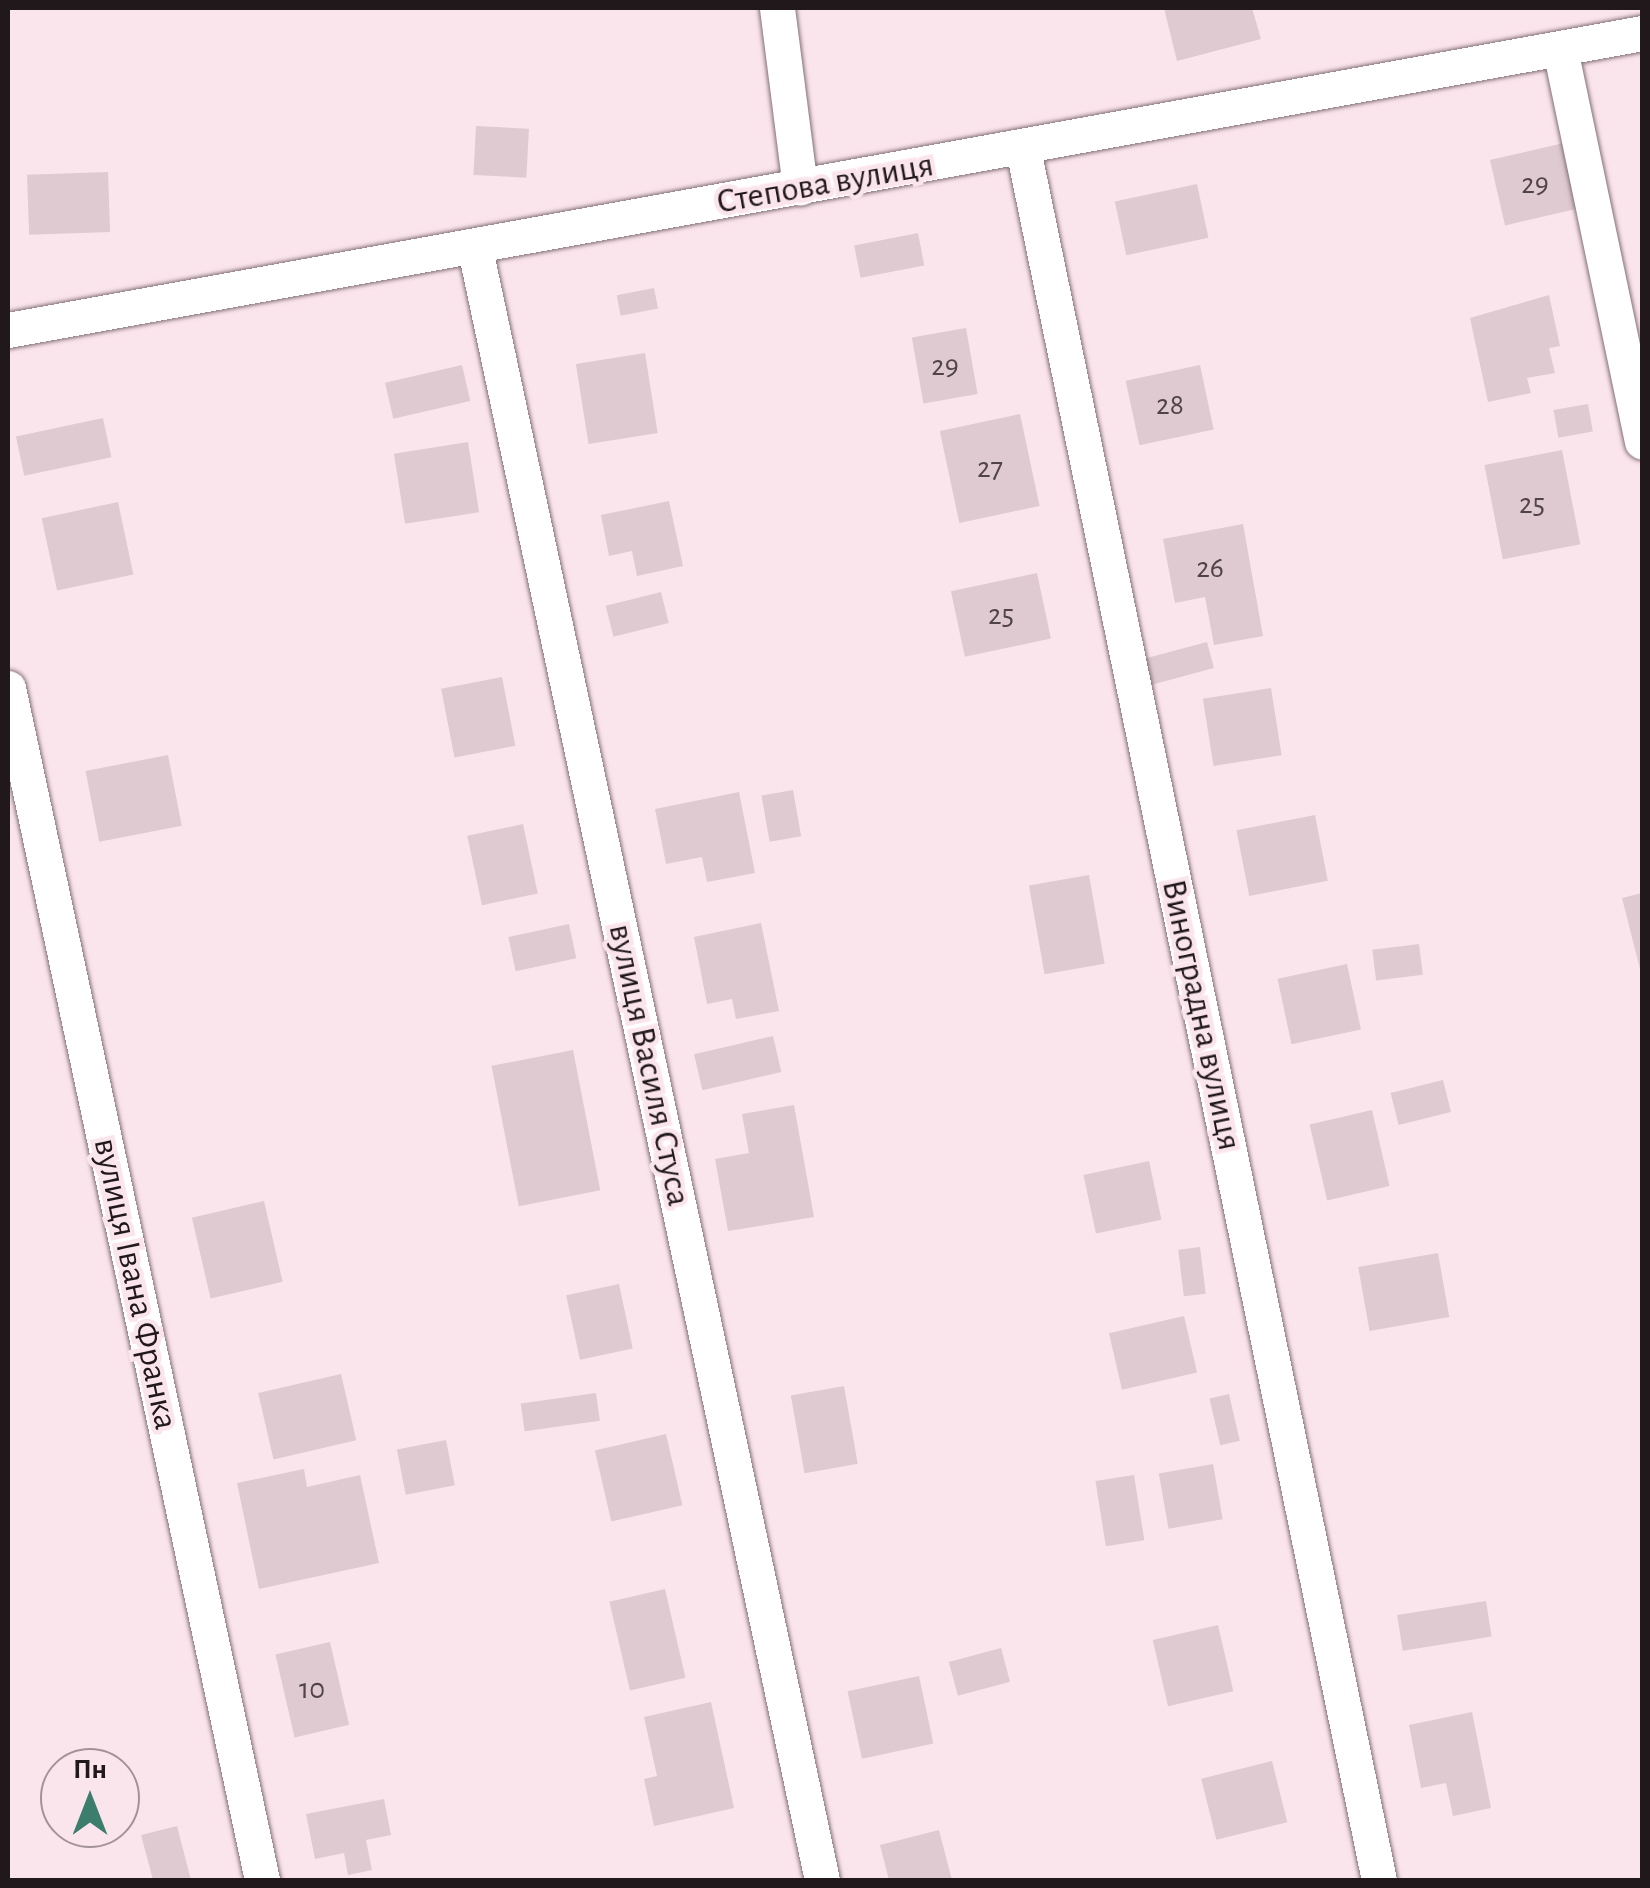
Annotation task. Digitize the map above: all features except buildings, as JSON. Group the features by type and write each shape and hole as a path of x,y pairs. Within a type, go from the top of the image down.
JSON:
{"street":[{"path":"778,8 800,188"},
{"name":"Степова вулиця","path":"8,330 475,249 1642,33"},
{"path":"1560,49 1642,442"},
{"name":"Виноградна вулиця","path":"1023,149 1379,1880"},
{"name":"вулиця Василя Стуса","path":"475,249 822,1880"},
{"name":"вулиця Івана Франка","path":"8,688 262,1880"}]}
